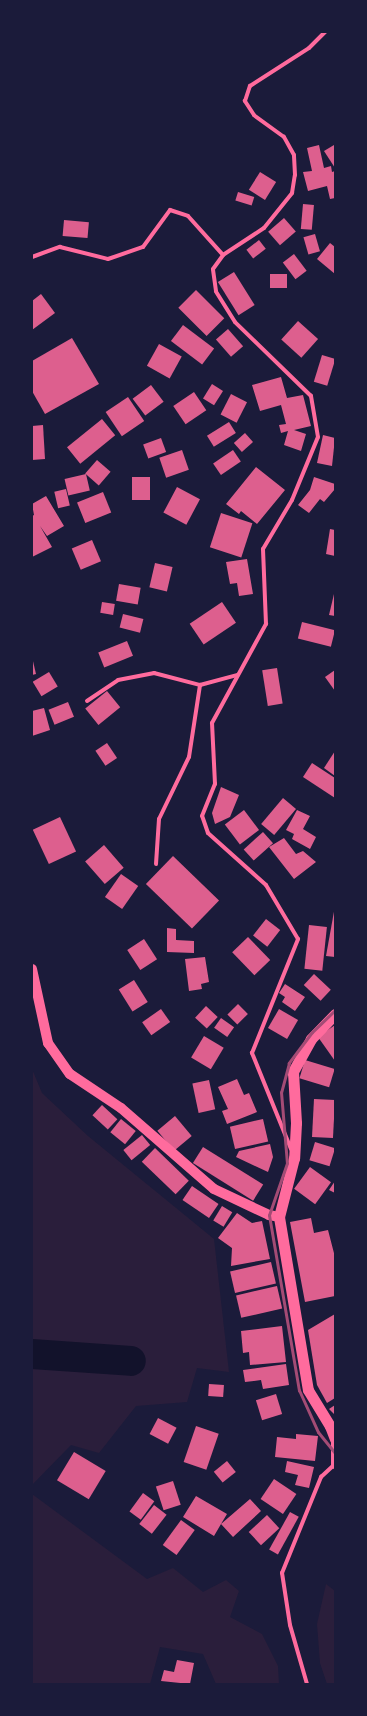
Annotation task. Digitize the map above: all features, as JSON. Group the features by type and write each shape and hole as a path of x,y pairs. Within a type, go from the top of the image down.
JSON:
{"highway":[{"path":"335,1014 311,1039 293,1072 296,1123 294,1158 278,1217 308,1390 330,1426 335,1440"}],"main road":[{"path":"32,969 48,1043 70,1074 121,1108 214,1189 269,1216 278,1217"},
{"path":"335,1440 335,1465"}],"street":[{"path":"294,1158 252,1053 298,939 266,885 208,833 202,816 214,784 212,723 266,624 263,550 292,500 318,437 311,396 235,322 216,291 213,269 223,255 264,228 292,193 296,175 294,155 284,137 254,115 245,101 250,86 309,48 325,32"},
{"path":"32,257 60,246 108,259 143,246 170,210 188,216 223,255"},
{"path":"87,701 118,680 154,672 200,685 238,675"},
{"path":"156,864 158,819 189,757 200,685"},
{"path":"307,1684 290,1625 282,1573 321,1476 335,1465"}],"shaded area":[{"path":"32,1069 42,1093 88,1136 214,1239 229,1372 197,1368 187,1402 136,1406 99,1453 71,1445 32,1485 32,1362 130,1366 143,1361 133,1352 32,1347"},
{"path":"32,1494 147,1579 173,1568 203,1592 226,1580 239,1591 230,1617 262,1634 278,1666 279,1684 216,1684 203,1654 160,1647 150,1684 32,1684"},
{"path":"326,1584 335,1591 335,1684 327,1684 320,1663 317,1624"}],"building":[{"path":"319,145 324,168 331,166 332,172 335,171 335,198 330,199 327,186 308,191 303,172 312,171 307,148"},
{"path":"334,145 335,146 335,168 324,151"},
{"path":"260,172 276,182 265,200 249,190"},
{"path":"238,192 254,197 252,206 235,201"},
{"path":"303,204 314,205 312,230 301,229"},
{"path":"284,218 296,232 280,245 268,232"},
{"path":"64,220 89,222 88,238 63,236"},
{"path":"315,234 320,251 308,255 303,237"},
{"path":"259,240 266,249 253,259 246,250"},
{"path":"330,243 335,247 335,274 317,259"},
{"path":"294,254 307,271 295,279 283,262"},
{"path":"234,272 255,305 239,315 218,282"},
{"path":"270,274 287,274 287,288 270,288"},
{"path":"196,290 224,318 207,336 178,308"},
{"path":"41,294 55,313 32,330 32,301"},
{"path":"298,321 318,339 301,358 281,340"},
{"path":"183,325 214,348 202,364 171,341"},
{"path":"228,329 243,346 231,357 216,339"},
{"path":"72,338 99,384 45,414 32,391 32,361"},
{"path":"159,344 182,357 170,378 147,366"},
{"path":"322,355 335,359 327,386 314,382"},
{"path":"281,377 287,398 303,395 311,426 294,430 306,434 301,451 284,445 288,431 281,433 279,425 286,424 281,405 260,411 252,385"},
{"path":"212,384 223,391 214,405 203,398"},
{"path":"151,385 164,402 145,416 133,399"},
{"path":"194,392 206,410 186,424 173,406"},
{"path":"231,394 247,402 237,423 221,414"},
{"path":"128,397 144,421 122,436 106,412"},
{"path":"102,419 115,435 80,464 67,447"},
{"path":"229,422 236,433 214,447 207,436"},
{"path":"43,425 45,459 32,460 32,426"},
{"path":"245,433 253,442 242,452 234,443"},
{"path":"323,435 335,438 332,466 317,463"},
{"path":"161,438 166,452 148,459 143,444"},
{"path":"182,450 189,470 166,478 159,458"},
{"path":"233,450 241,462 221,475 213,463"},
{"path":"97,460 111,472 99,485 85,474"},
{"path":"256,467 285,490 257,524 241,511 239,514 226,504"},
{"path":"86,474 90,491 68,496 65,479"},
{"path":"132,477 150,477 150,500 132,500"},
{"path":"314,477 335,484 335,489 324,502 320,499 309,513 298,505 310,490"},
{"path":"177,487 200,499 186,525 163,513"},
{"path":"66,489 70,506 58,508 54,492"},
{"path":"103,492 111,512 85,523 77,502"},
{"path":"46,496 64,526 47,536 40,526 52,547 32,557 32,516 34,515 32,504"},
{"path":"221,513 252,523 241,557 210,547"},
{"path":"330,529 335,530 335,556 326,554"},
{"path":"92,540 101,561 81,570 72,549"},
{"path":"247,559 253,594 239,596 237,583 230,584 226,562"},
{"path":"155,563 173,567 167,591 149,587"},
{"path":"119,584 141,588 138,605 116,601"},
{"path":"334,594 335,595 335,616 329,615"},
{"path":"102,602 115,604 113,615 100,613"},
{"path":"222,602 236,623 204,645 190,624"},
{"path":"123,614 143,619 140,633 120,628"},
{"path":"302,622 335,630 331,647 298,638"},
{"path":"127,641 133,656 104,667 98,653"},
{"path":"32,657 36,674 32,675"},
{"path":"277,668 283,704 268,706 262,670"},
{"path":"335,670 335,691 325,677"},
{"path":"49,672 58,687 41,696 33,682"},
{"path":"107,691 120,707 98,725 85,709"},
{"path":"68,702 74,717 55,725 49,710"},
{"path":"44,708 50,730 32,736 32,711"},
{"path":"107,743 117,758 105,766 95,751"},
{"path":"335,751 335,776 324,768"},
{"path":"312,763 335,778 335,798 303,777"},
{"path":"221,787 239,795 230,817 215,824 212,813"},
{"path":"283,798 296,809 274,835 261,824"},
{"path":"244,810 259,830 240,844 225,824"},
{"path":"297,810 310,816 303,829 316,837 310,849 292,839 294,834 286,830"},
{"path":"60,817 76,851 49,864 33,830"},
{"path":"263,832 273,843 254,861 244,849"},
{"path":"284,838 296,854 303,851 316,862 294,879 269,847"},
{"path":"104,845 124,868 105,884 85,861"},
{"path":"173,856 219,900 192,929 146,884"},
{"path":"121,874 138,886 122,909 105,897"},
{"path":"335,906 335,957 326,956"},
{"path":"266,919 280,930 267,947 253,936"},
{"path":"309,925 327,927 322,971 304,969"},
{"path":"167,928 176,929 176,940 194,941 194,953 167,952"},
{"path":"248,937 270,960 254,975 232,952"},
{"path":"144,939 157,959 140,970 127,950"},
{"path":"205,957 209,982 201,984 202,989 189,991 185,959"},
{"path":"314,974 331,990 321,1001 304,985"},
{"path":"134,980 148,1002 133,1012 119,990"},
{"path":"285,984 305,997 295,1011 282,1002 285,997 279,993"},
{"path":"238,1004 248,1014 237,1025 227,1015"},
{"path":"206,1006 218,1017 207,1029 195,1018"},
{"path":"161,1009 170,1022 151,1035 142,1022"},
{"path":"279,1009 298,1020 287,1039 268,1028"},
{"path":"221,1018 234,1027 227,1037 214,1028"},
{"path":"335,1025 335,1061 318,1037"},
{"path":"204,1036 224,1048 211,1069 191,1057"},
{"path":"305,1060 335,1069 329,1087 299,1078"},
{"path":"237,1079 244,1095 249,1093 257,1112 227,1124 222,1111 228,1109 218,1087"},
{"path":"209,1080 215,1109 199,1113 192,1084"},
{"path":"314,1099 335,1100 333,1138 312,1137"},
{"path":"102,1105 117,1119 108,1130 92,1115"},
{"path":"175,1116 192,1136 174,1151 157,1131"},
{"path":"121,1119 136,1131 125,1144 110,1132"},
{"path":"263,1119 268,1141 235,1149 230,1127"},
{"path":"142,1135 150,1145 132,1160 123,1150"},
{"path":"315,1142 335,1148 330,1166 309,1160"},
{"path":"270,1144 273,1157 268,1172 236,1157 239,1151"},
{"path":"203,1147 263,1185 253,1201 193,1163"},
{"path":"155,1148 189,1181 176,1194 142,1162"},
{"path":"310,1167 331,1182 315,1204 294,1189"},
{"path":"335,1181 335,1193 329,1190"},
{"path":"192,1186 219,1204 209,1218 182,1200"},
{"path":"222,1206 232,1212 224,1227 213,1221"},
{"path":"237,1213 252,1223 262,1221 270,1259 231,1266 232,1248 218,1238"},
{"path":"311,1218 314,1233 328,1230 335,1257 335,1296 305,1302 290,1222"},
{"path":"271,1262 276,1283 235,1293 230,1271"},
{"path":"277,1286 282,1308 241,1318 236,1295"},
{"path":"335,1314 335,1398 327,1403 317,1385 308,1330"},
{"path":"282,1326 286,1362 250,1365 249,1352 243,1353 241,1331"},
{"path":"286,1364 289,1385 263,1389 261,1380 245,1382 243,1370"},
{"path":"209,1384 224,1385 223,1397 208,1396"},
{"path":"276,1394 282,1414 262,1420 256,1400"},
{"path":"335,1405 335,1415 329,1409"},
{"path":"158,1418 177,1428 168,1444 150,1434"},
{"path":"196,1426 219,1434 206,1470 184,1462"},
{"path":"296,1434 318,1436 315,1461 275,1457 277,1437 296,1439"},
{"path":"74,1452 106,1471 89,1499 57,1480"},
{"path":"227,1461 236,1472 223,1483 214,1472"},
{"path":"287,1461 314,1467 309,1488 295,1485 298,1475 285,1472"},
{"path":"274,1479 296,1494 283,1514 261,1499"},
{"path":"173,1481 181,1505 164,1510 156,1487"},
{"path":"143,1493 154,1501 141,1520 129,1512"},
{"path":"196,1496 227,1514 214,1536 183,1517"},
{"path":"250,1499 261,1511 233,1537 221,1524"},
{"path":"154,1505 167,1515 152,1534 139,1524"},
{"path":"290,1512 299,1517 278,1554 269,1550"},
{"path":"267,1515 279,1528 261,1545 249,1532"},
{"path":"181,1520 195,1530 177,1555 163,1545"},
{"path":"177,1660 194,1663 190,1684 161,1681 164,1670 174,1672"}],"waterway":[{"path":"32,1354 131,1361"}],"railway":[{"path":"335,1010 312,1032 289,1063 281,1092 287,1163 269,1215 299,1390 318,1432 335,1453"}]}
